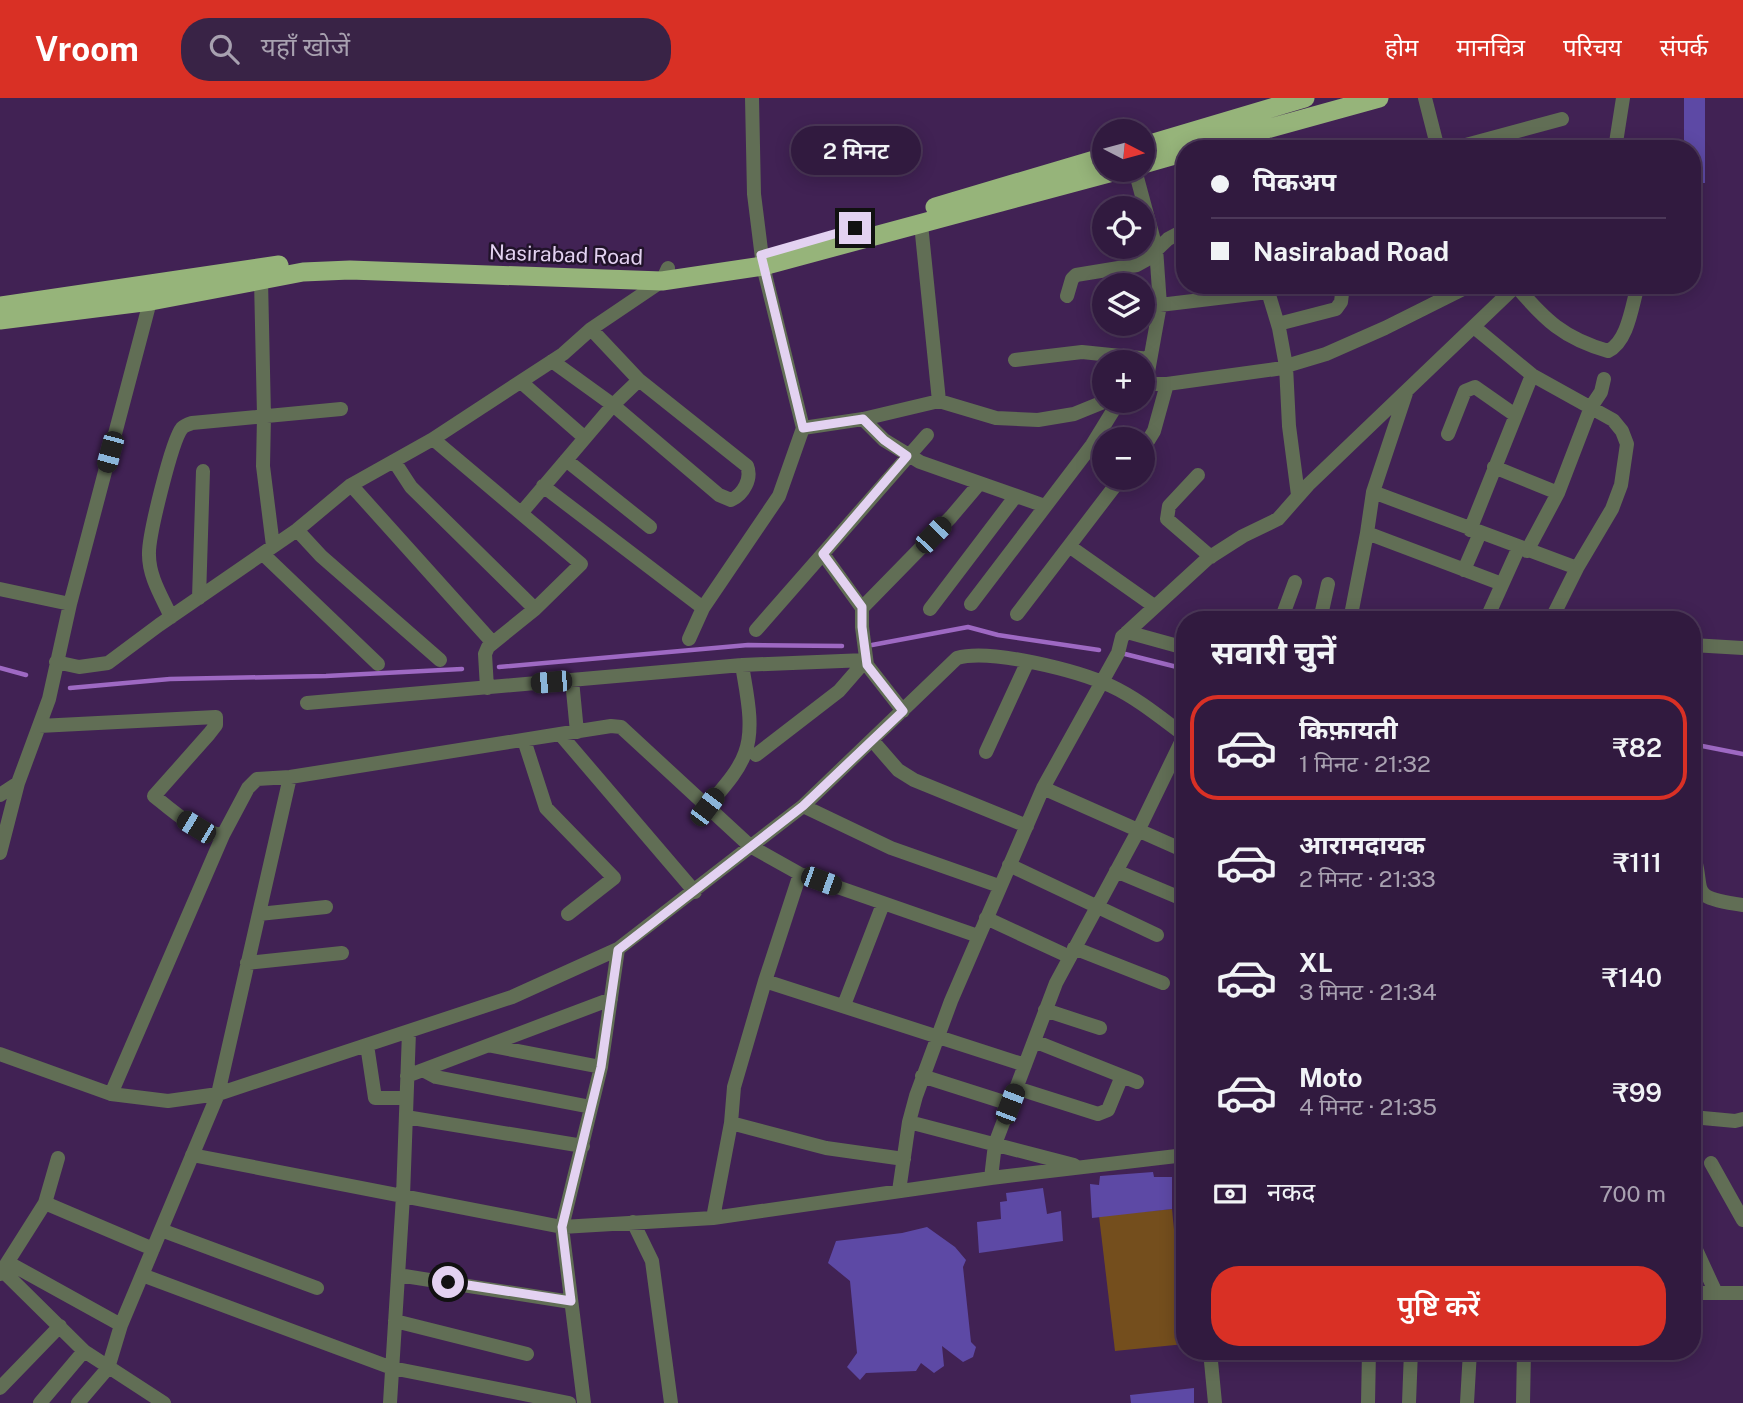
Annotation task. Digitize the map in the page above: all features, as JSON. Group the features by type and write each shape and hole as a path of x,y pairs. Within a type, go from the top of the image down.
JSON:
{"highway":[{"path":"1155,142 1305,98"},
{"path":"1250,140 1378,98"},
{"path":"1155,161 1176,155"},
{"name":"Nasirabad Road","path":"762,260 1092,161"},
{"name":"Nasirabad Road","path":"0,320 153,292 254,268 350,263 665,275 762,260 921,224 1092,178"},
{"name":"Nasirabad Road","path":"0,306 261,280 350,263"}],"street":[{"path":"689,639 703,608 779,496 803,428 762,260 754,194 752,98"},
{"path":"1425,98 1436,140"},
{"path":"1616,140 1623,98"},
{"path":"1484,140 1562,119"},
{"path":"1138,182 1156,248 1160,305 1152,350"},
{"path":"921,224 939,401"},
{"path":"1068,296 1072,279 1076,275 1137,265 1146,260 1156,248 1176,236"},
{"path":"56,665 79,667 107,663 297,530 351,485 433,439 521,382 665,275"},
{"path":"261,280 264,416 262,466 268,550 378,664"},
{"path":"0,853 18,783 49,699 69,604 153,292"},
{"path":"1155,306 1234,294"},
{"path":"1269,294 1278,324 1286,366 1289,426 1298,495"},
{"path":"1278,324 1336,309 1342,294"},
{"path":"1155,384 1286,366 1338,349 1452,294"},
{"path":"899,1191 909,1122 937,1036 1043,788 1118,653 1124,634 1211,556 1242,536 1278,519 1298,495 1509,294"},
{"path":"1524,294 1546,320 1558,329 1608,351 1615,348 1623,333 1632,294"},
{"path":"1474,327 1532,375 1613,420 1627,444 1621,485 1612,509 1556,611"},
{"path":"552,361 613,405 719,495 731,500 736,498 748,480 750,474 747,466 639,380 592,330"},
{"path":"1015,360 1092,353"},
{"path":"1464,570 1494,467 1532,375"},
{"path":"1490,611 1502,584 1558,493 1604,379"},
{"path":"522,512 613,405 639,380"},
{"path":"521,382 585,438"},
{"path":"1155,427 1167,384"},
{"path":"1448,434 1465,391 1470,388 1475,387 1515,415"},
{"path":"1352,611 1373,492 1408,389"},
{"path":"803,428 863,419 939,401 996,418 1038,420 1074,414 1092,407"},
{"path":"171,617 152,577 149,555 176,441 183,427 192,422 341,409"},
{"path":"971,604 1092,445 1112,413"},
{"path":"863,419 884,440 920,463 1045,506"},
{"path":"757,630 927,435"},
{"path":"433,439 581,564 489,649"},
{"path":"566,460 650,527"},
{"path":"394,461 411,487 535,609"},
{"path":"1494,467 1558,493"},
{"path":"199,597 203,471"},
{"path":"1198,475 1169,506 1167,519 1211,556"},
{"path":"862,607 951,517 979,484"},
{"path":"351,485 489,649 487,684"},
{"path":"543,485 703,608"},
{"path":"1017,614 1112,490"},
{"path":"1373,492 1577,568"},
{"path":"930,609 1015,497"},
{"path":"297,530 321,556 440,660"},
{"path":"1367,533 1502,584"},
{"path":"1069,546 1154,606"},
{"path":"823,554 862,607 865,655 873,674 903,711"},
{"path":"1284,611 1295,582"},
{"path":"1322,611 1328,584"},
{"path":"0,589 69,604"},
{"path":"1124,634 1176,646"},
{"path":"1701,646 1743,648"},
{"path":"0,1054 111,1094 168,1101 218,1094 512,997 618,950 803,806 957,658 985,654 1074,672 1129,696 1176,728"},
{"path":"307,703 487,684 572,680 865,655"},
{"path":"756,755 838,691 865,655"},
{"path":"986,752 1027,663"},
{"path":"707,807 738,767 746,751 748,731 743,665"},
{"path":"572,680 577,732"},
{"path":"39,726 216,717 216,725 209,734 154,796 196,827 223,835"},
{"path":"111,1094 223,835 248,788 257,779 290,777 611,726 621,727 750,846 800,874 978,936"},
{"path":"559,734 695,891"},
{"path":"524,740 546,808 614,878 568,914"},
{"path":"872,740 898,770 914,780 1027,826"},
{"path":"991,1178 995,1144 1055,984 1138,831 1176,753"},
{"path":"78,1403 108,1368 121,1325 218,1094 290,777"},
{"path":"0,795 18,783"},
{"path":"1043,788 1176,847"},
{"path":"803,806 891,848 999,886"},
{"path":"1009,865 1157,935"},
{"path":"1116,871 1176,896"},
{"path":"713,1218 731,1123 734,1087 800,874"},
{"path":"1701,891 1712,900 1743,905"},
{"path":"844,1005 883,904"},
{"path":"259,914 326,907"},
{"path":"986,918 1072,952 1163,983"},
{"path":"584,1403 562,1227 601,1067 618,950"},
{"path":"247,963 342,953"},
{"path":"765,981 1025,1065"},
{"path":"407,1076 611,999"},
{"path":"1045,1010 1100,1028"},
{"path":"390,1403 403,1196 409,1031"},
{"path":"1034,1041 1137,1082"},
{"path":"367,1045 375,1098 406,1098"},
{"path":"490,1046 601,1067"},
{"path":"423,1070 436,1077 591,1107"},
{"path":"922,1076 1010,1104"},
{"path":"1016,1088 1098,1114 1108,1110 1122,1076"},
{"path":"406,1117 583,1146"},
{"path":"1701,1118 1735,1121 1743,1119"},
{"path":"909,1122 1082,1167"},
{"path":"731,1123 826,1149 904,1159"},
{"path":"192,1155 562,1227 713,1218 991,1178 1176,1155"},
{"path":"4,1269 45,1203 58,1158"},
{"path":"1712,1163 1743,1220"},
{"path":"45,1203 153,1250"},
{"path":"633,1223 652,1261 671,1403"},
{"path":"161,1230 317,1287"},
{"path":"1701,1260 1716,1293"},
{"path":"4,1269 121,1325"},
{"path":"4,1269 84,1350 164,1403"},
{"path":"142,1275 392,1368 569,1403"},
{"path":"398,1275 571,1301"},
{"path":"1701,1293 1743,1293"},
{"path":"395,1321 527,1354"},
{"path":"0,1388 60,1326"},
{"path":"40,1403 84,1350"},
{"path":"1211,1360 1215,1403"},
{"path":"1368,1403 1369,1360"},
{"path":"1409,1403 1411,1360"},
{"path":"1467,1403 1470,1360"},
{"path":"1523,1403 1524,1360"}],"shaded area":[{"path":"1172,1209 1176,1251 1176,1345 1115,1351 1099,1216"}],"building":[{"path":"1684,98 1705,98 1705,183 1701,183 1701,140 1684,140"},
{"path":"1153,1172 1154,1177 1172,1177 1172,1209 1092,1218 1090,1184 1099,1185 1100,1176"},
{"path":"1043,1188 1047,1214 1061,1211 1063,1241 979,1253 977,1222 1001,1219 1000,1202 1007,1201 1006,1193"},
{"path":"927,1227 955,1247 966,1260 963,1267 971,1342 976,1347 973,1357 963,1362 942,1346 944,1366 934,1373 921,1363 916,1371 866,1373 860,1380 847,1367 857,1353 850,1281 828,1263 836,1241 902,1233"},
{"path":"1194,1388 1194,1403 1131,1403 1130,1395"}],"waterway":[{"path":"872,645 968,627 998,635 1099,650"},
{"path":"499,667 748,645 842,646"},
{"path":"1125,654 1176,667"},
{"path":"0,668 26,675"},
{"path":"70,688 170,679 326,676 462,669"},
{"path":"1701,746 1743,754"}],"route":[{"path":"448,1282 571,1301 562,1227 601,1067 618,950 803,806 903,711 867,665 862,607 823,554 907,456 884,440 863,419 803,428 761,255 855,228"}]}
